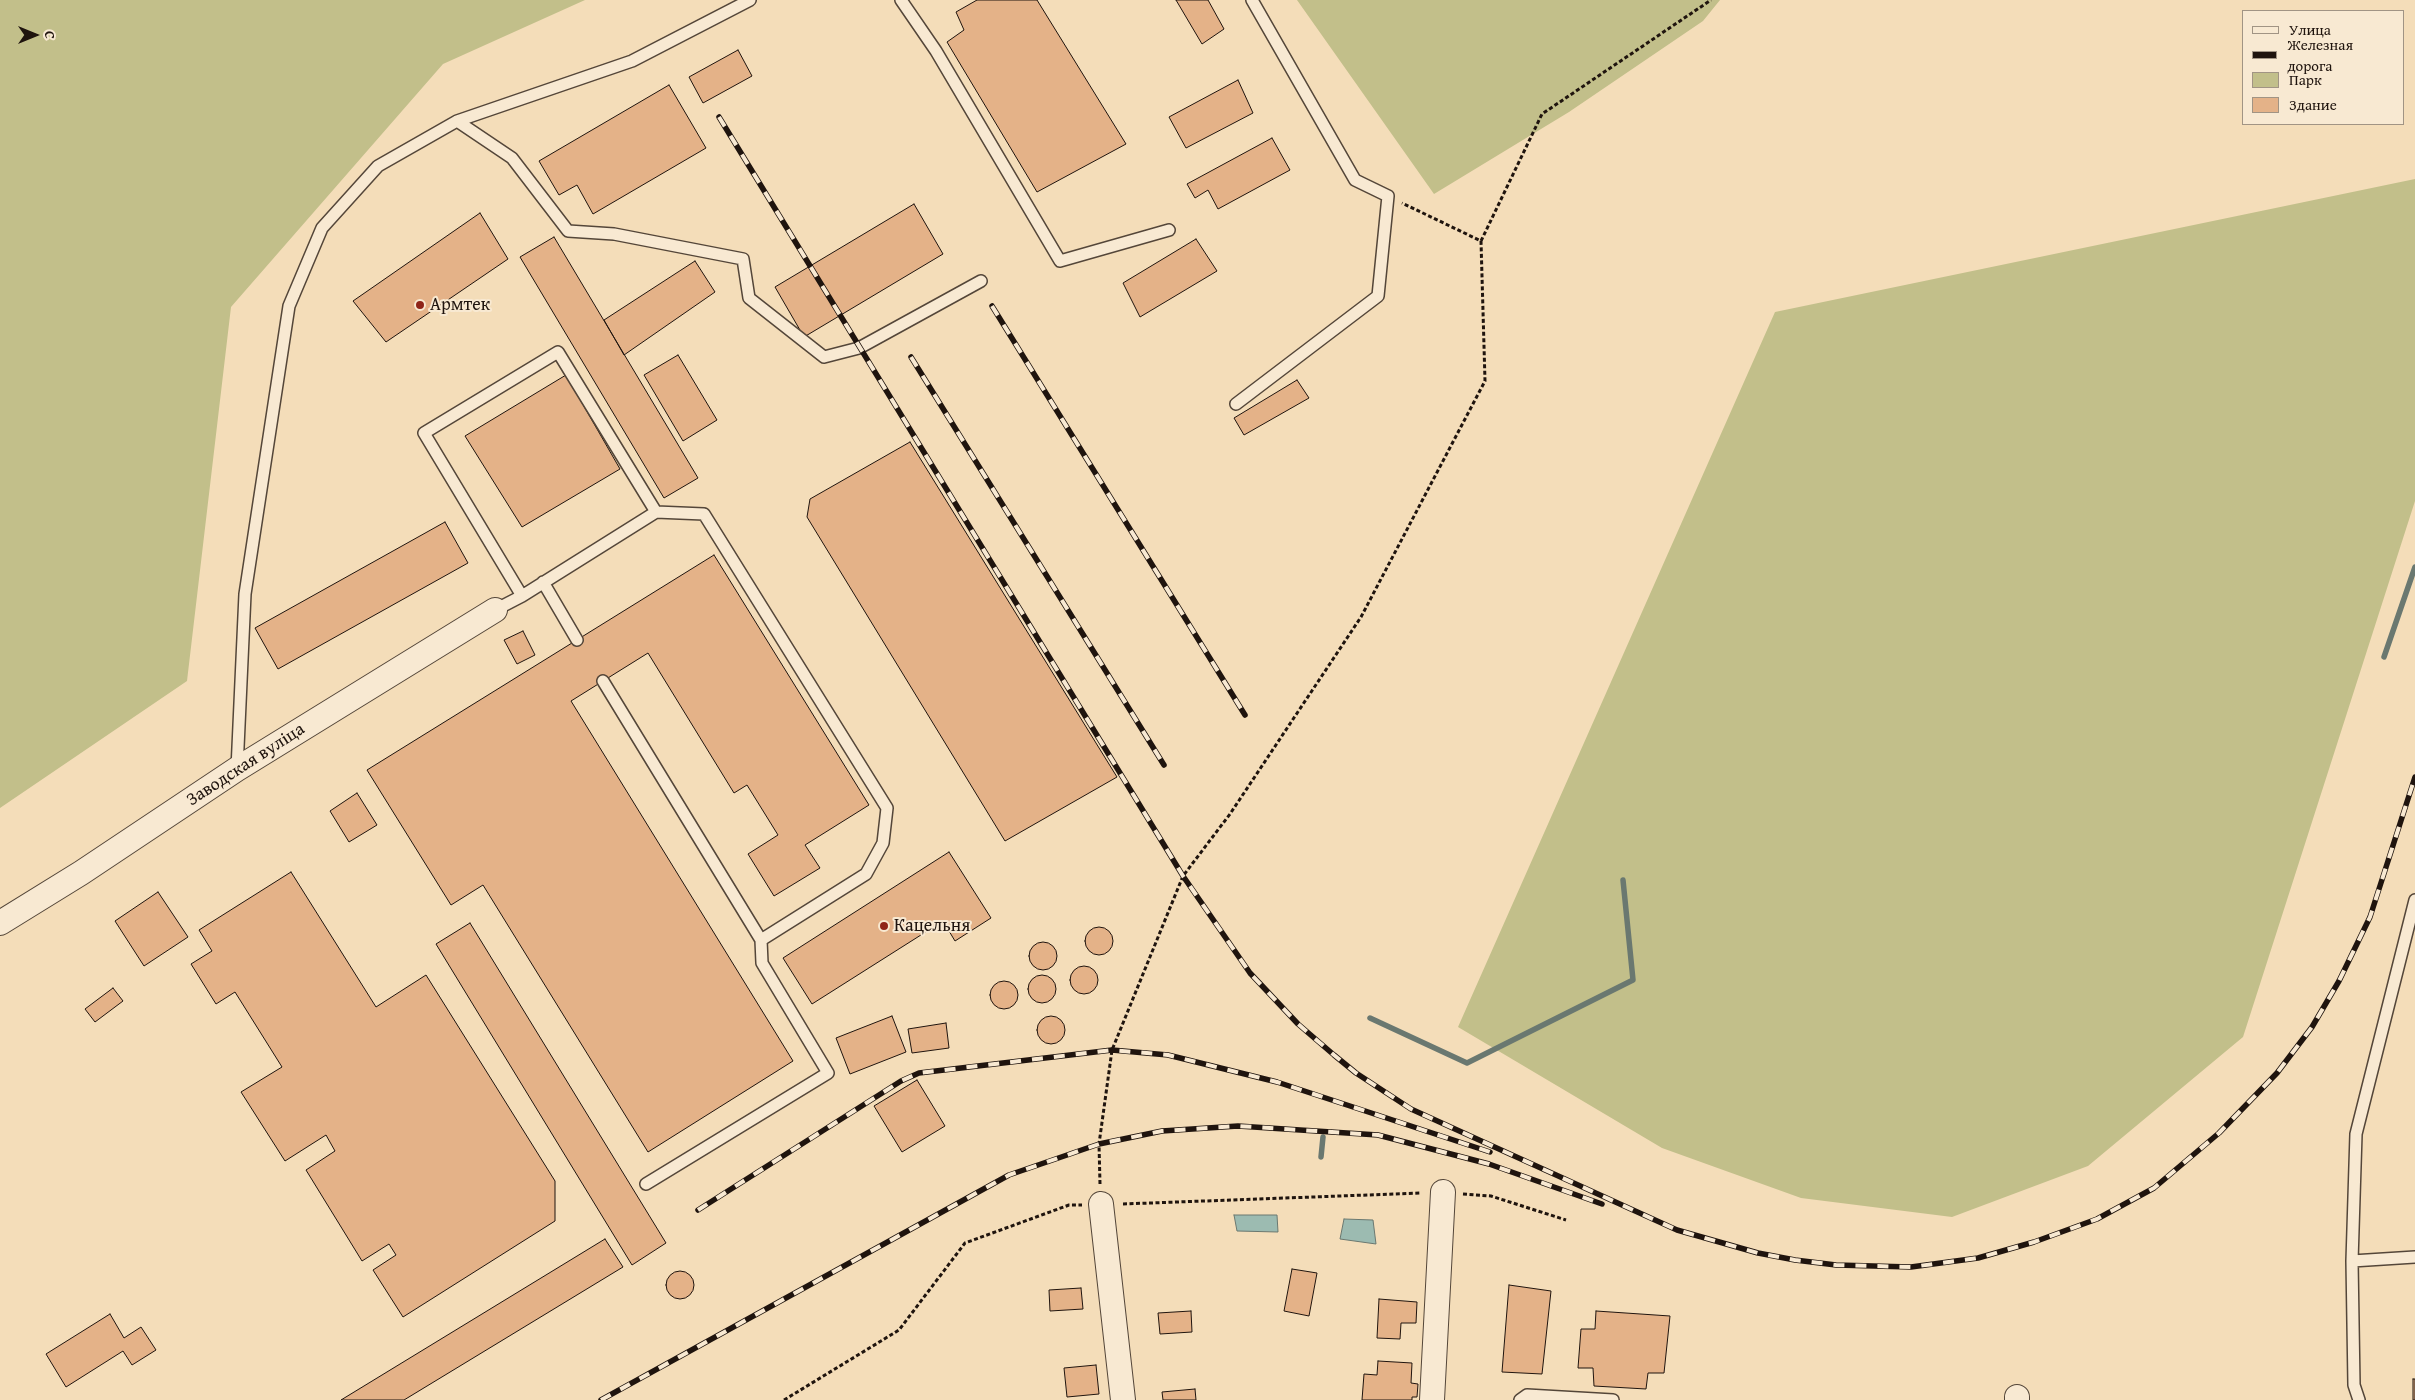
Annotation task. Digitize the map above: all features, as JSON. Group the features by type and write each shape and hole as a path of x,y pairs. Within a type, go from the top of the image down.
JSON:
{"street":[{"name":"Заводская вуліца","path":"0,923 81,873 237,769 495,610"},
{"path":"1432,1400 1443,1192"},
{"path":"1101,1204 1123,1400"}],"lane":[{"path":"237,769 245,594 290,306 322,228 378,166 457,122 632,61 750,0"},
{"path":"901,0 936,51 1060,260 1170,230"},
{"path":"1236,404 1378,296 1388,196 1355,180 1252,0"},
{"path":"457,122 512,158 568,231 614,234 743,259 748,298 824,358 859,348 981,281"},
{"path":"522,596 424,433 558,352 656,512"},
{"path":"495,610 522,596 656,512 704,514 887,808 883,843 866,874 761,940"},
{"path":"543,582 577,640"},
{"path":"603,681 761,940 762,963 828,1073 646,1184"},
{"path":"2359,1400 2354,1385 2352,1261 2356,1134 2415,900"},
{"path":"2352,1261 2415,1256"},
{"path":"1520,1400 1527,1395 1613,1400"}],"path":[{"path":"1101,1204 1099,1144 1112,1050 1183,876 1230,814 1361,617 1484,381 1481,241 1542,114 1711,0"},
{"path":"1388,196 1481,241"},
{"path":"784,1400 899,1330 965,1243 1069,1205 1443,1192 1491,1196 1566,1220"}],"green space":[{"path":"0,0 585,0 443,64 231,307 187,681 0,808"},
{"path":"1297,0 1720,0 1703,21 1569,112 1434,194"},
{"path":"2415,179 2415,501 2243,1037 2088,1166 1952,1217 1801,1198 1662,1148 1458,1027 1775,312"}],"water":[{"path":"1234,1215 1277,1215 1278,1232 1237,1231"},
{"path":"1344,1219 1373,1220 1376,1244 1340,1239"}],"building":[{"path":"977,0 1037,0 1126,144 1037,192 947,42 964,30 956,12"},
{"path":"1176,0 1208,0 1224,29 1202,44"},
{"path":"738,50 752,76 703,103 689,77"},
{"path":"1238,80 1253,113 1186,148 1169,117"},
{"path":"669,85 706,148 593,214 577,185 559,195 539,161"},
{"path":"1272,138 1290,170 1218,209 1208,190 1195,198 1187,184"},
{"path":"914,204 943,254 804,337 775,287"},
{"path":"480,213 508,259 386,342 353,301"},
{"path":"554,237 698,478 664,498 520,257"},
{"path":"1196,239 1217,271 1140,317 1123,283"},
{"path":"695,261 715,292 624,355 604,320"},
{"path":"678,355 717,420 683,441 644,375"},
{"path":"566,375 620,469 522,527 465,436"},
{"path":"1297,380 1309,398 1244,435 1234,418"},
{"path":"910,442 1117,777 1005,841 807,517 810,499"},
{"path":"445,522 468,563 278,669 255,628"},
{"path":"714,555 869,805 805,845 820,868 774,896 748,854 778,835 747,785 734,793 648,653 571,701 793,1061 648,1152 483,885 451,905 367,770"},
{"path":"523,631 535,655 517,664 504,640"},
{"path":"357,793 377,825 349,842 330,811"},
{"name":"Кацельня","path":"949,852 991,918 955,941 943,921 812,1004 783,958"},
{"path":"291,872 376,1007 426,975 555,1181 555,1221 403,1317 373,1270 396,1255 389,1244 362,1261 306,1170 335,1151 326,1135 285,1161 241,1092 282,1067 235,992 216,1004 191,964 212,951 199,930"},
{"path":"158,892 188,937 144,966 115,921"},
{"path":"470,923 666,1243 632,1265 436,944"},
{"path":"1099,927 1109,931 1113,941 1109,951 1099,955 1089,951 1085,941 1089,931"},
{"path":"1043,942 1053,946 1057,956 1053,966 1043,970 1033,966 1029,956 1033,946"},
{"path":"1084,966 1094,970 1098,980 1094,990 1084,994 1074,990 1070,980 1074,970"},
{"path":"1042,975 1052,979 1056,989 1052,999 1042,1003 1032,999 1028,989 1032,979"},
{"path":"1004,981 1014,985 1018,995 1014,1005 1004,1009 994,1005 990,995 994,985"},
{"path":"113,988 123,1001 95,1022 85,1009"},
{"path":"892,1016 906,1052 850,1074 836,1038"},
{"path":"1051,1016 1061,1020 1065,1030 1061,1040 1051,1044 1041,1040 1037,1030 1041,1020"},
{"path":"946,1023 949,1048 912,1053 908,1029"},
{"path":"917,1080 945,1126 902,1152 874,1106"},
{"path":"605,1239 623,1267 404,1400 341,1400"},
{"path":"1292,1269 1317,1273 1309,1316 1284,1311"},
{"path":"680,1271 690,1275 694,1285 690,1295 680,1299 670,1295 666,1285 670,1275"},
{"path":"1509,1285 1551,1291 1542,1374 1502,1372"},
{"path":"1081,1288 1083,1309 1050,1311 1049,1290"},
{"path":"1379,1299 1417,1302 1416,1323 1401,1323 1400,1339 1377,1338"},
{"path":"1191,1311 1192,1332 1160,1334 1158,1313"},
{"path":"1596,1311 1670,1316 1664,1373 1648,1373 1646,1389 1594,1386 1593,1368 1578,1368 1581,1329 1595,1329"},
{"path":"110,1314 124,1338 141,1327 156,1350 132,1365 123,1351 66,1387 46,1354"},
{"path":"1378,1361 1412,1363 1411,1383 1418,1384 1417,1397 1412,1397 1412,1400 1362,1400 1364,1374 1377,1375"},
{"path":"1096,1365 1099,1394 1067,1397 1064,1368"},
{"path":"2413,1379 2415,1379 2415,1400 2413,1400"},
{"path":"1195,1389 1196,1400 1163,1400 1162,1392"}],"waterway":[{"path":"2384,657 2415,567"},
{"path":"1370,1018 1467,1063 1633,980 1623,880"},
{"path":"1321,1157 1323,1137"}],"railway":[{"path":"719,117 1183,876 1250,973 1298,1024 1334,1055 1356,1073 1411,1109 1677,1230 1758,1253 1795,1260 1836,1265 1911,1267 1978,1258 2034,1242 2097,1219 2154,1188 2219,1133 2277,1073 2312,1027 2339,981 2370,917 2415,777"},
{"path":"992,306 1245,715"},
{"path":"911,357 1164,765"},
{"path":"698,1210 901,1081 919,1073 1112,1050 1168,1055 1277,1082 1490,1152"},
{"path":"601,1400 1009,1175 1099,1144 1162,1131 1238,1126 1378,1135 1489,1164 1602,1204"}],"place":[{"name":"Армтек","path":"420,305"},
{"name":"Кацельня","path":"884,926"}]}
